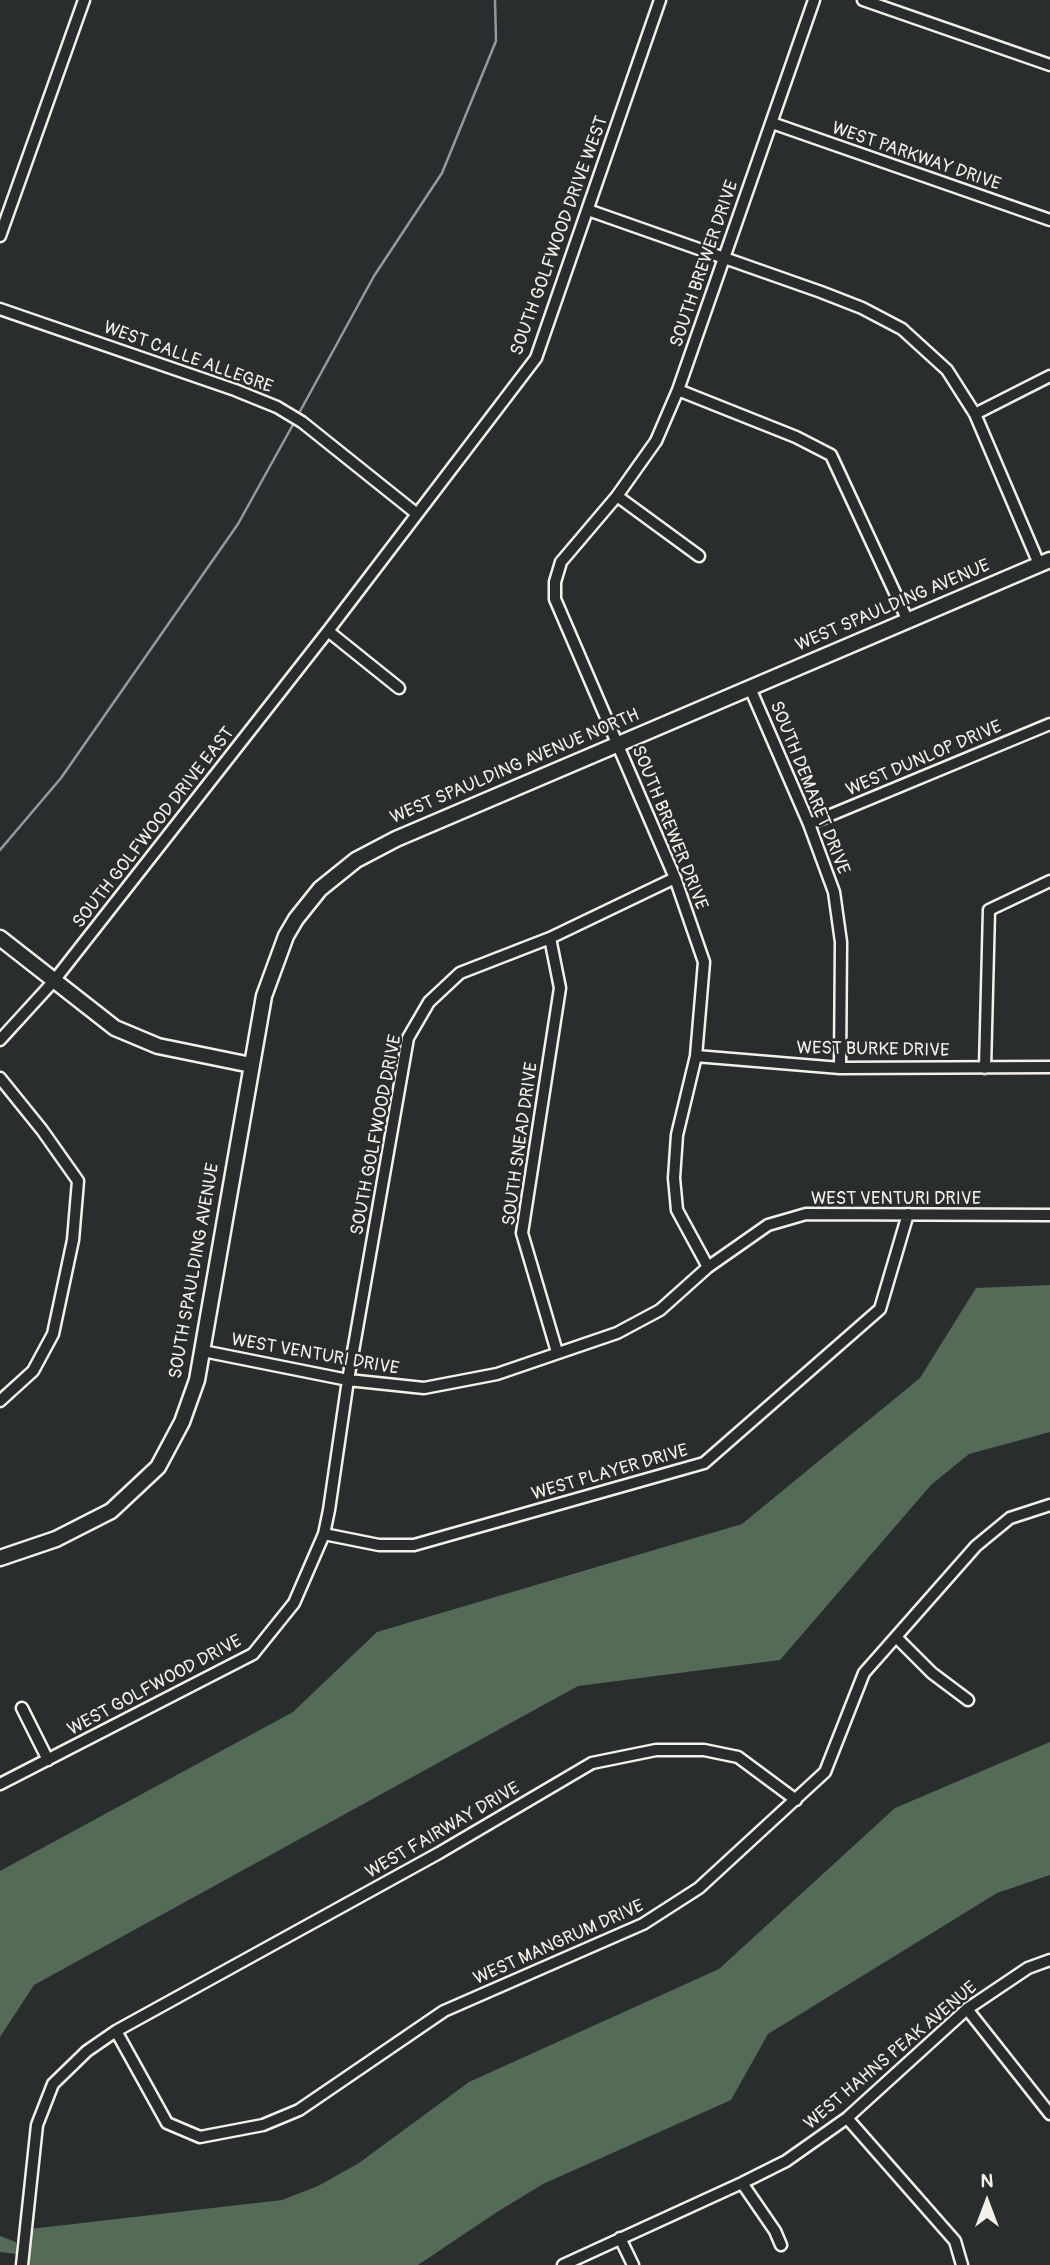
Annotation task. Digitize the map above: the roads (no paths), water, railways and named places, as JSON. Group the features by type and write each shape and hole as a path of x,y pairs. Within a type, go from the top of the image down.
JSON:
{"street":[{"path":"0,236 84,0"},
{"name":"SOUTH GOLFWOOD DRIVE WEST","path":"328,631 536,358 660,0"},
{"name":"SOUTH BREWER DRIVE","path":"708,1267 677,1210 674,1178 677,1135 696,1056 704,962 675,878 555,599 555,582 561,562 617,496 656,441 678,390 814,0"},
{"path":"863,0 1050,65"},
{"name":"WEST PARKWAY DRIVE","path":"772,123 1050,220"},
{"path":"588,210 723,256 862,308 902,329 947,370 975,414 1045,562"},
{"name":"WEST CALLE ALLEGRE","path":"0,309 277,407 302,422 417,514"},
{"path":"975,414 1050,376"},
{"path":"678,390 796,437 831,455 908,621"},
{"path":"617,496 699,556"},
{"name":"WEST SPAULDING AVENUE","path":"750,688 1045,562"},
{"path":"328,631 399,688"},
{"name":"SOUTH GOLFWOOD DRIVE EAST","path":"0,1040 53,982 328,631"},
{"name":"WEST SPAULDING AVENUE NORTH","path":"308,902 343,869 382,846 750,688"},
{"name":"SOUTH DEMARET DRIVE","path":"750,688 809,824 834,892 841,942 841,1068"},
{"name":"WEST DUNLOP DRIVE","path":"809,824 1050,724"},
{"name":"SOUTH GOLFWOOD DRIVE","path":"329,1510 348,1380 408,1038 429,1002 460,973 550,938 675,878"},
{"path":"985,1068 989,910 1050,881"},
{"name":"SOUTH SPAULDING AVENUE","path":"0,1558 56,1539 111,1511 158,1467 182,1422 197,1380 203,1351 251,1065 270,974 286,936 308,902"},
{"name":"SOUTH SNEAD DRIVE","path":"550,938 560,988 522,1233 557,1352"},
{"path":"0,939 114,1028 158,1046 251,1065"},
{"name":"WEST BURKE DRIVE","path":"696,1056 841,1068 1050,1068"},
{"path":"0,1078 43,1130 78,1181 73,1240 53,1334 33,1371 0,1401"},
{"name":"WEST VENTURI DRIVE","path":"203,1351 348,1380 424,1388 497,1374 617,1334 660,1310 708,1267 768,1224 806,1214 1050,1215"},
{"name":"WEST PLAYER DRIVE","path":"324,1534 379,1545 414,1545 704,1463 880,1309 908,1214"},
{"name":"WEST MANGRUM DRIVE","path":"116,2031 167,2123 200,2137 262,2125 299,2110 444,2011 643,1924 699,1888 825,1772 864,1673 897,1639 976,1546 1010,1518 1050,1505"},
{"name":"WEST GOLFWOOD DRIVE","path":"0,1784 253,1654 294,1603 324,1534 329,1510"},
{"path":"897,1639 932,1673 968,1700"},
{"path":"22,1708 48,1760"},
{"name":"WEST FAIRWAY DRIVE","path":"22,2265 37,2125 53,2084 87,2051 116,2031 439,1853 592,1763 656,1750 704,1750 738,1757 796,1800"},
{"name":"WEST HAHNS PEAK AVENUE","path":"563,2265 786,2161 847,2118 967,2009 1028,1968 1050,1960"},
{"path":"967,2009 1050,2114"},
{"path":"847,2118 955,2241 962,2265"},
{"path":"742,2183 775,2231 781,2245"},
{"path":"620,2238 633,2265"}],"waterway":[{"path":"298,415 374,276 442,173 496,41 495,0"},
{"path":"0,850 61,778 238,524 295,421"}]}
